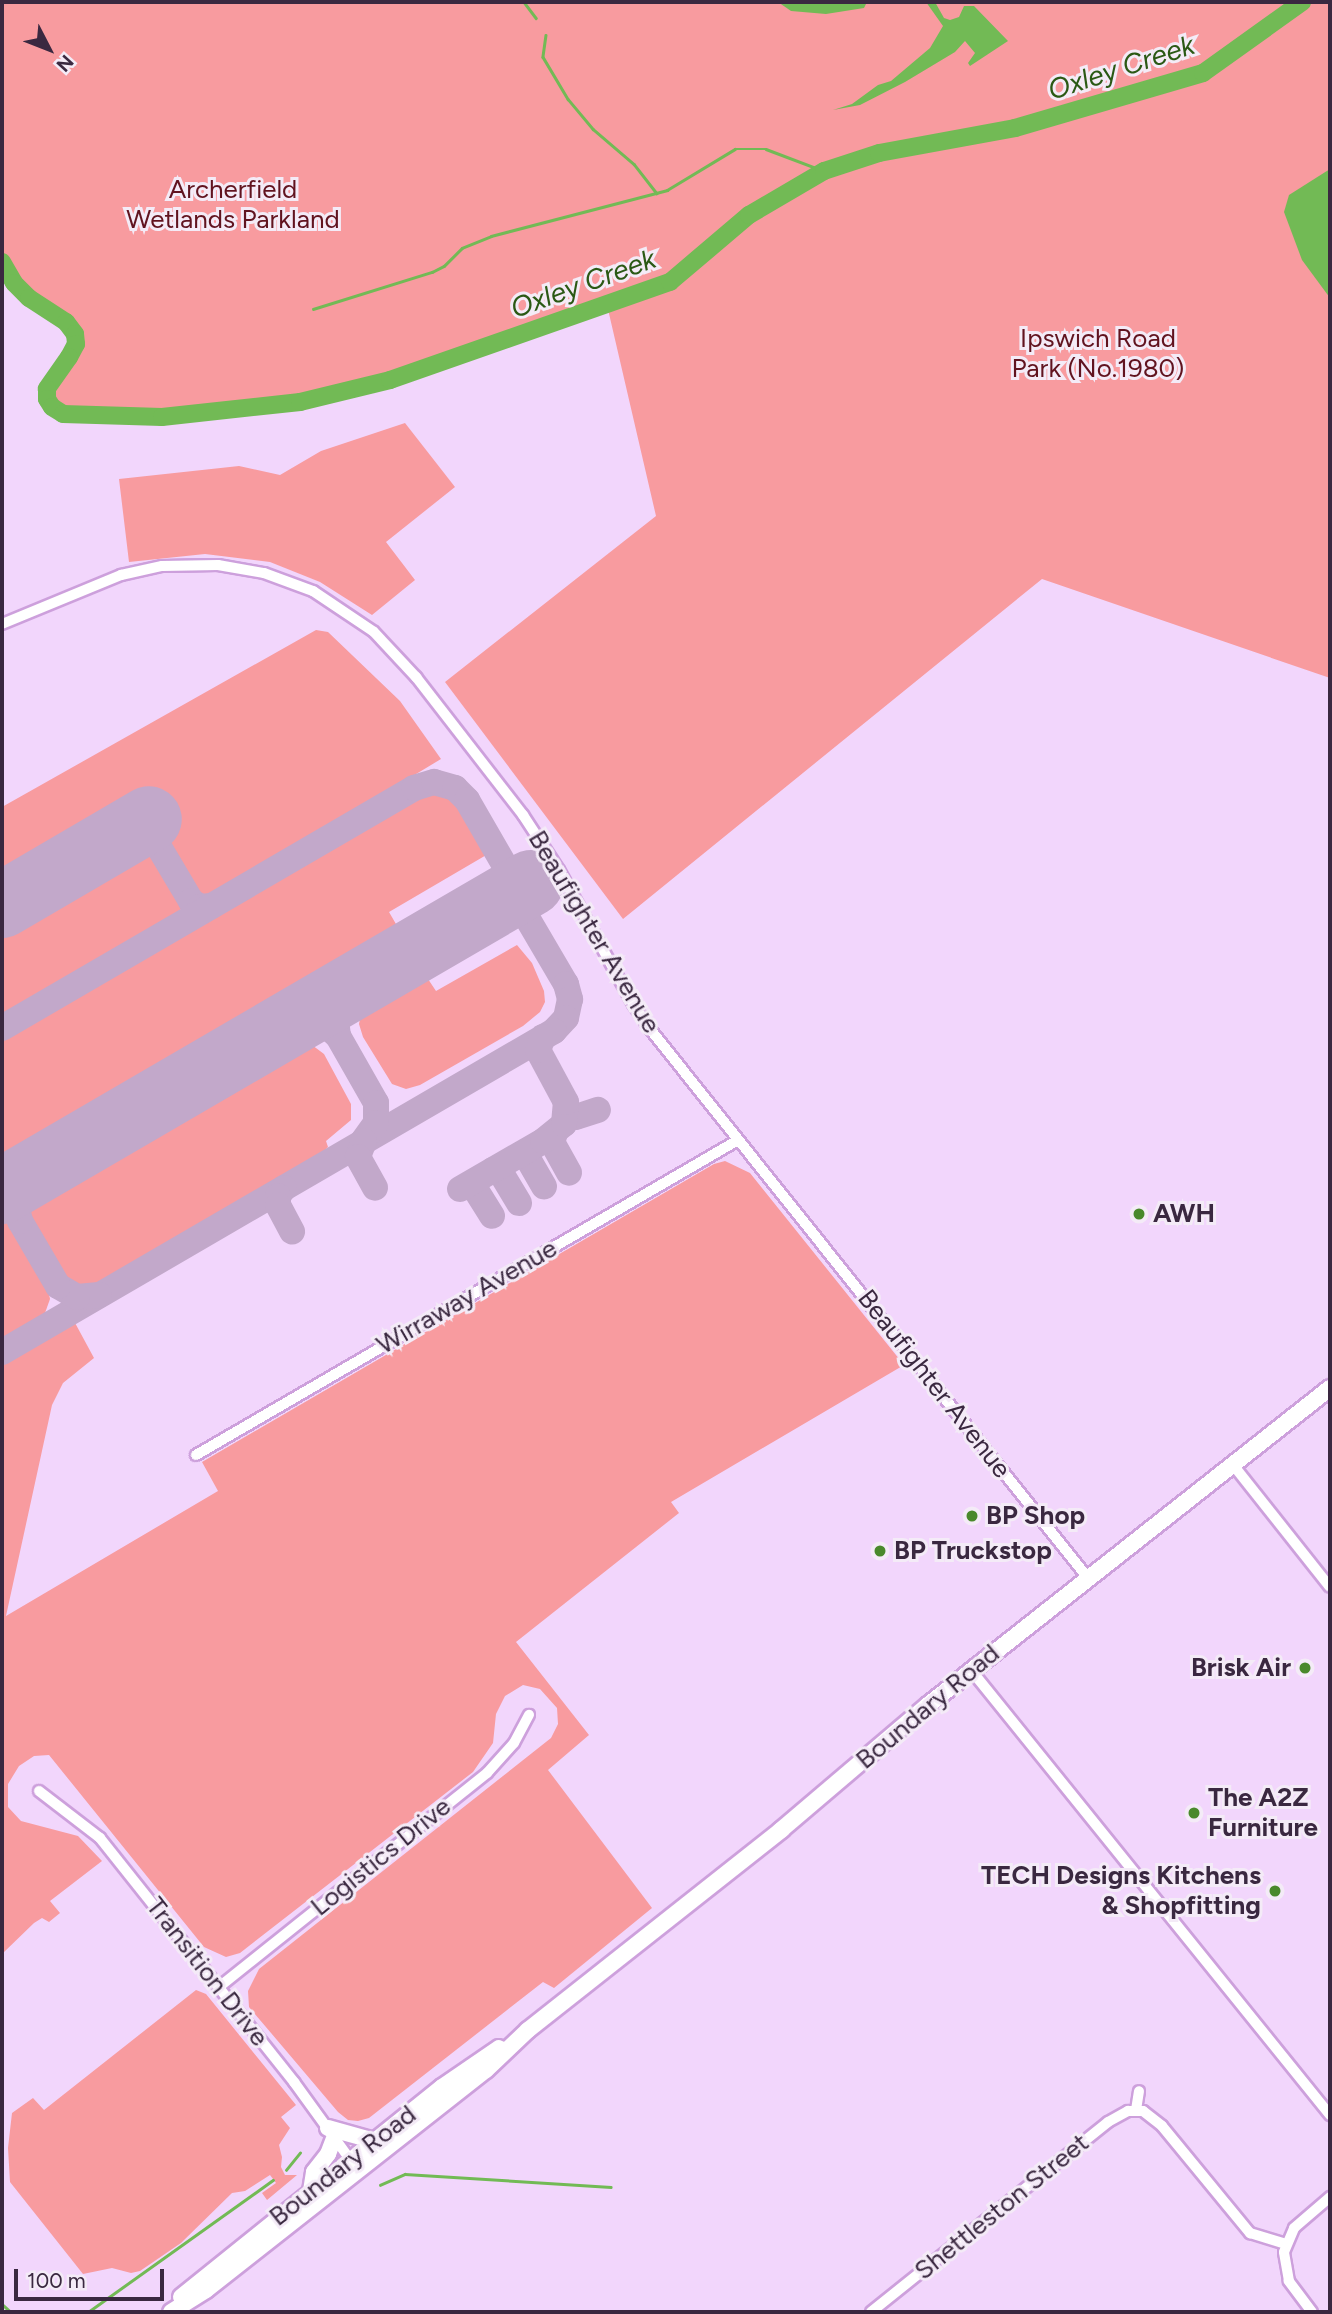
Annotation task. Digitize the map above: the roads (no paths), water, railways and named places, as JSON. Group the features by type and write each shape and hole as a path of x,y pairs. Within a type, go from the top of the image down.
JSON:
{"main road":[{"name":"Boundary Road","path":"168,2312 205,2290 354,2165 486,2070 528,2030 781,1830 971,1670 1330,1388"},
{"name":"Boundary Road","path":"168,2312 202,2277 311,2191 354,2165 375,2141 468,2068 528,2030"},
{"path":"311,2191 314,2172 328,2154 332,2132 375,2141"}],"street":[{"name":"Beaufighter Avenue","path":"2,624 121,575 188,564 218,565 264,573 313,591 359,620 390,647 523,816 559,870 633,1004 738,1140 1088,1578"},
{"name":"Wirraway Avenue","path":"196,1455 738,1140"},
{"path":"1234,1466 1330,1587"},
{"path":"971,1670 1330,2115"},
{"name":"Logistics Drive","path":"219,1987 487,1773 514,1743 529,1716"},
{"name":"Transition Drive","path":"38,1791 100,1838 332,2132 354,2165"},
{"path":"1139,2091 1136,2110 1152,2117 1162,2126 1244,2229 1260,2238 1286,2244"},
{"name":"Shettleston Street","path":"871,2312 1108,2122 1136,2110"},
{"path":"1312,2312 1289,2281 1284,2259 1286,2244 1294,2228 1330,2197"}],"waterway":[{"path":"524,2 536,18"},
{"name":"Oxley Creek","path":"2,262 14,283 29,298 66,322 75,334 76,344 47,389 47,399 52,407 63,414 162,417 300,402 390,380 670,282 749,215 824,171 879,153 1015,128 1203,73 1302,2"},
{"path":"546,35 543,57 568,99 593,129 634,164 657,193"},
{"path":"313,309 432,272 444,266 462,248 491,236 667,190 735,149 766,149 824,171"},
{"path":"286,2170 300,2153"},
{"path":"380,2185 405,2174 611,2187"},
{"path":"88,2312 273,2180"},
{"path":"2,2304 11,2312"}],"place":[{"name":"AWH","path":"1139,1214"},
{"name":"BP Shop","path":"972,1516"},
{"name":"BP Truckstop","path":"880,1551"},
{"name":"Brisk Air","path":"1305,1668"},
{"name":"The A2Z Furniture","path":"1194,1813"},
{"name":"TECH Designs Kitchens & Shopfitting","path":"1275,1891"}],"park label":[{"name":"Archerfield Wetlands Parkland","path":"233,204"},
{"name":"Ipswich Road Park (No.1980)","path":"1098,354"}]}
